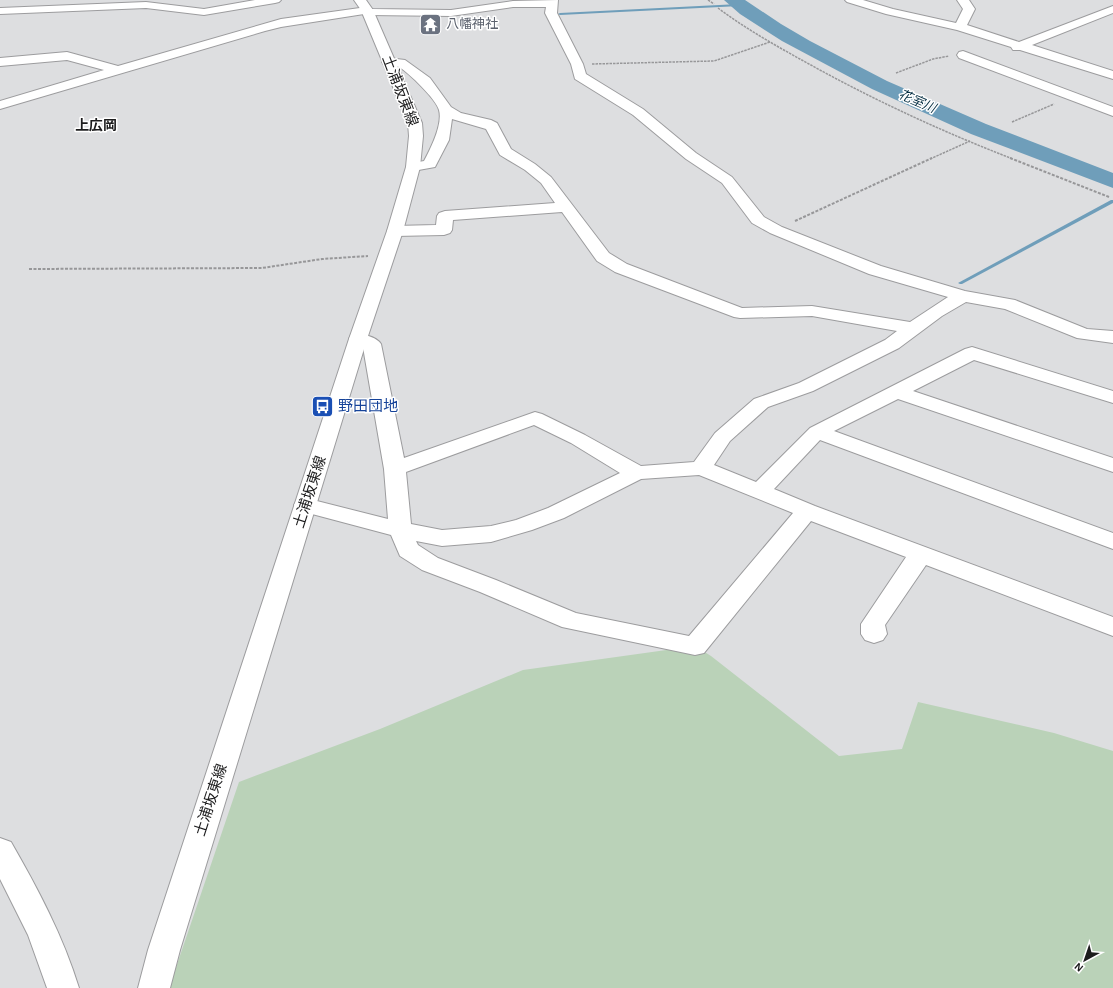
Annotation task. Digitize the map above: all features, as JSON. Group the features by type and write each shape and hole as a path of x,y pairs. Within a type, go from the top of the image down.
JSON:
{"street":[{"path":"0,11 25,0"},
{"path":"0,11 146,5 204,12 275,0"},
{"path":"851,0 890,12 960,27 1113,74"},
{"path":"960,27 969,9 963,0"},
{"path":"0,105 281,23 366,6 451,13 513,4 551,2 551,13 577,64 580,76 638,112 691,156 727,180 758,220 776,230 875,270 962,296 1009,304 1084,334 1113,338"},
{"name":"土浦坂東線","path":"154,988 164,950 305,505 358,339 395,231 413,167 416,136 415,123 408,104 388,62 366,6"},
{"path":"963,55 1010,50 1113,9"},
{"path":"963,55 1113,112"},
{"path":"0,62 67,56 117,70"},
{"path":"388,62 401,63 425,81 446,110 456,116 486,122 492,126 506,152 539,173 603,257 621,268 740,313 812,311 882,324 913,328"},
{"path":"413,167 430,164 442,140 445,128 446,110"},
{"path":"395,231 444,230 444,216 566,207"},
{"path":"701,468 722,437 761,403 806,387 892,344 936,312 962,296"},
{"path":"358,339 372,344 395,469 400,530 408,550 430,564 572,621 695,646 807,511"},
{"path":"759,491 818,432 972,353 1113,397"},
{"path":"898,392 1113,465"},
{"path":"395,469 535,418 578,439 637,473"},
{"path":"818,432 1113,541"},
{"path":"305,505 400,530 442,538 491,534 524,525 556,513 637,473 701,468 807,511 1113,627"},
{"path":"874,634 873,624 921,554"},
{"path":"0,851 27,898 56,965 63,988"}],"path":[{"path":"708,0 714,4"},
{"path":"718,8 770,42 846,85 971,141 979,146 1109,197"},
{"path":"577,64 714,62 770,42"},
{"path":"896,73 933,59 963,55"},
{"path":"1012,122 1072,96"},
{"path":"776,230 971,141"},
{"path":"29,269 262,268 322,259 387,255"}],"green space":[{"path":"695,646 711,656 839,756 902,749 918,702 1054,733 1113,751 1113,988 169,988 239,782 380,729 523,670"}],"waterway":[{"name":"花室川","path":"733,0 788,37 879,85 978,129 1113,181"},
{"path":"560,14 739,5"},
{"path":"960,283 1113,201"}],"place":[{"name":"八幡神社","path":"431,24"},
{"name":"野田団地","path":"323,406"}],"district":[{"name":"上広岡","path":"96,126"}]}
